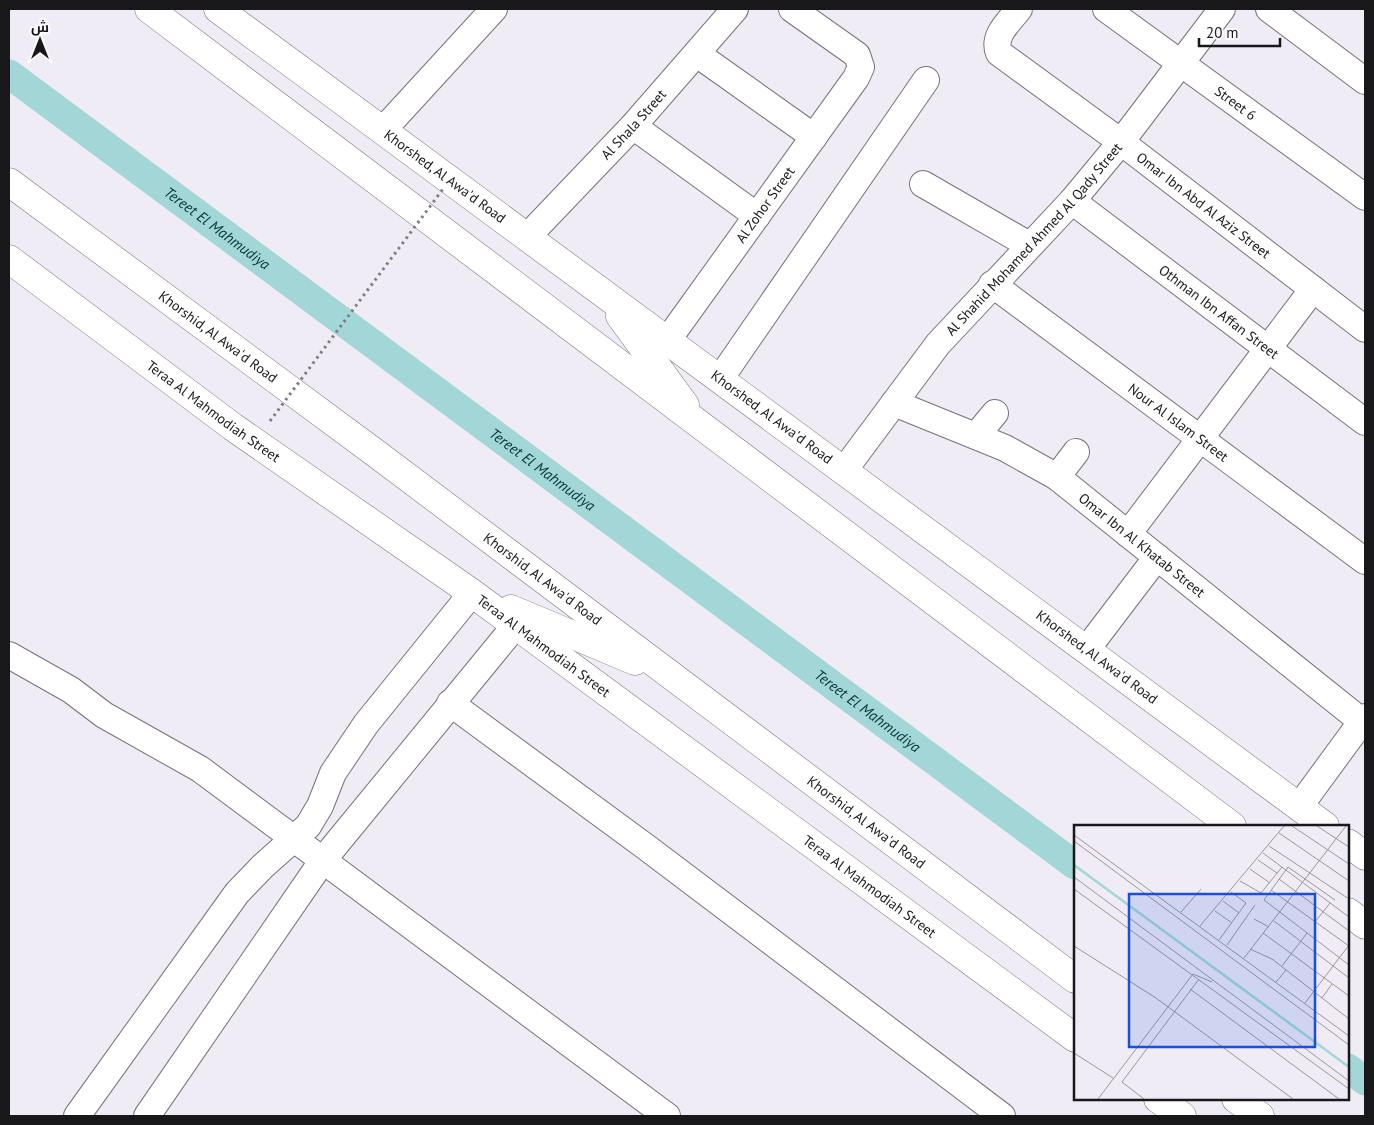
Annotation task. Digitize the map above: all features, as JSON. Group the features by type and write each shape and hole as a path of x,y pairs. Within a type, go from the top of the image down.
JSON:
{"main road":[{"path":"149,9 1231,825"},
{"name":"Khorshed, Al Awa'd Road","path":"218,9 845,469 1324,825"},
{"name":"Khorshid, Al Awa'd Road","path":"9,182 1074,978"},
{"name":"Teraa Al Mahmodiah Street","path":"9,259 233,426 472,593 1074,1037"},
{"path":"603,293 703,428"},
{"path":"472,593 672,676"},
{"path":"1349,844 1365,856"},
{"path":"1349,913 1365,925"},
{"path":"1159,1100 1182,1116"},
{"path":"1237,1100 1260,1116"}],"street":[{"path":"383,130 494,9"},
{"name":"Al Shala Street","path":"527,237 633,126 735,9"},
{"name":"Al Zohor Street","path":"668,341 856,78 861,67 857,55 792,9"},
{"name":"Omar Ibn Abd Al Aziz Street","path":"1019,9 997,37 995,45 998,53 1121,142 1365,329"},
{"name":"Street 6","path":"1106,9 1365,197"},
{"name":"Al Shahid Mohamed Ahmed Al Qady Street","path":"845,469 938,344 1029,244 1072,201 1121,142 1222,9"},
{"path":"1269,9 1365,80"},
{"path":"697,54 814,137"},
{"path":"720,379 926,80"},
{"path":"633,126 757,216"},
{"path":"923,184 1029,244"},
{"name":"Othman Ibn Affan Street","path":"1072,201 1365,422"},
{"name":"Nour Al Islam Street","path":"992,284 1365,561"},
{"path":"1128,534 1313,289"},
{"name":"Omar Ibn Al Khatab Street","path":"894,403 1029,460 1057,477 1364,721"},
{"path":"976,436 995,413"},
{"path":"1057,477 1076,452"},
{"path":"1087,649 1157,557"},
{"path":"77,1116 237,894 308,826 320,806 333,773 366,724 472,593"},
{"path":"147,1116 323,860 515,626"},
{"path":"9,655 71,690 104,715 200,769 667,1116"},
{"path":"450,703 646,847 1002,1116"},
{"path":"1299,807 1364,721"}],"path":[{"path":"270,421 443,189"}],"waterway":[{"name":"Tereet El Mahmudiya","path":"9,74 1074,864"},
{"name":"Tereet El Mahmudiya","path":"1349,1069 1365,1081"}]}
